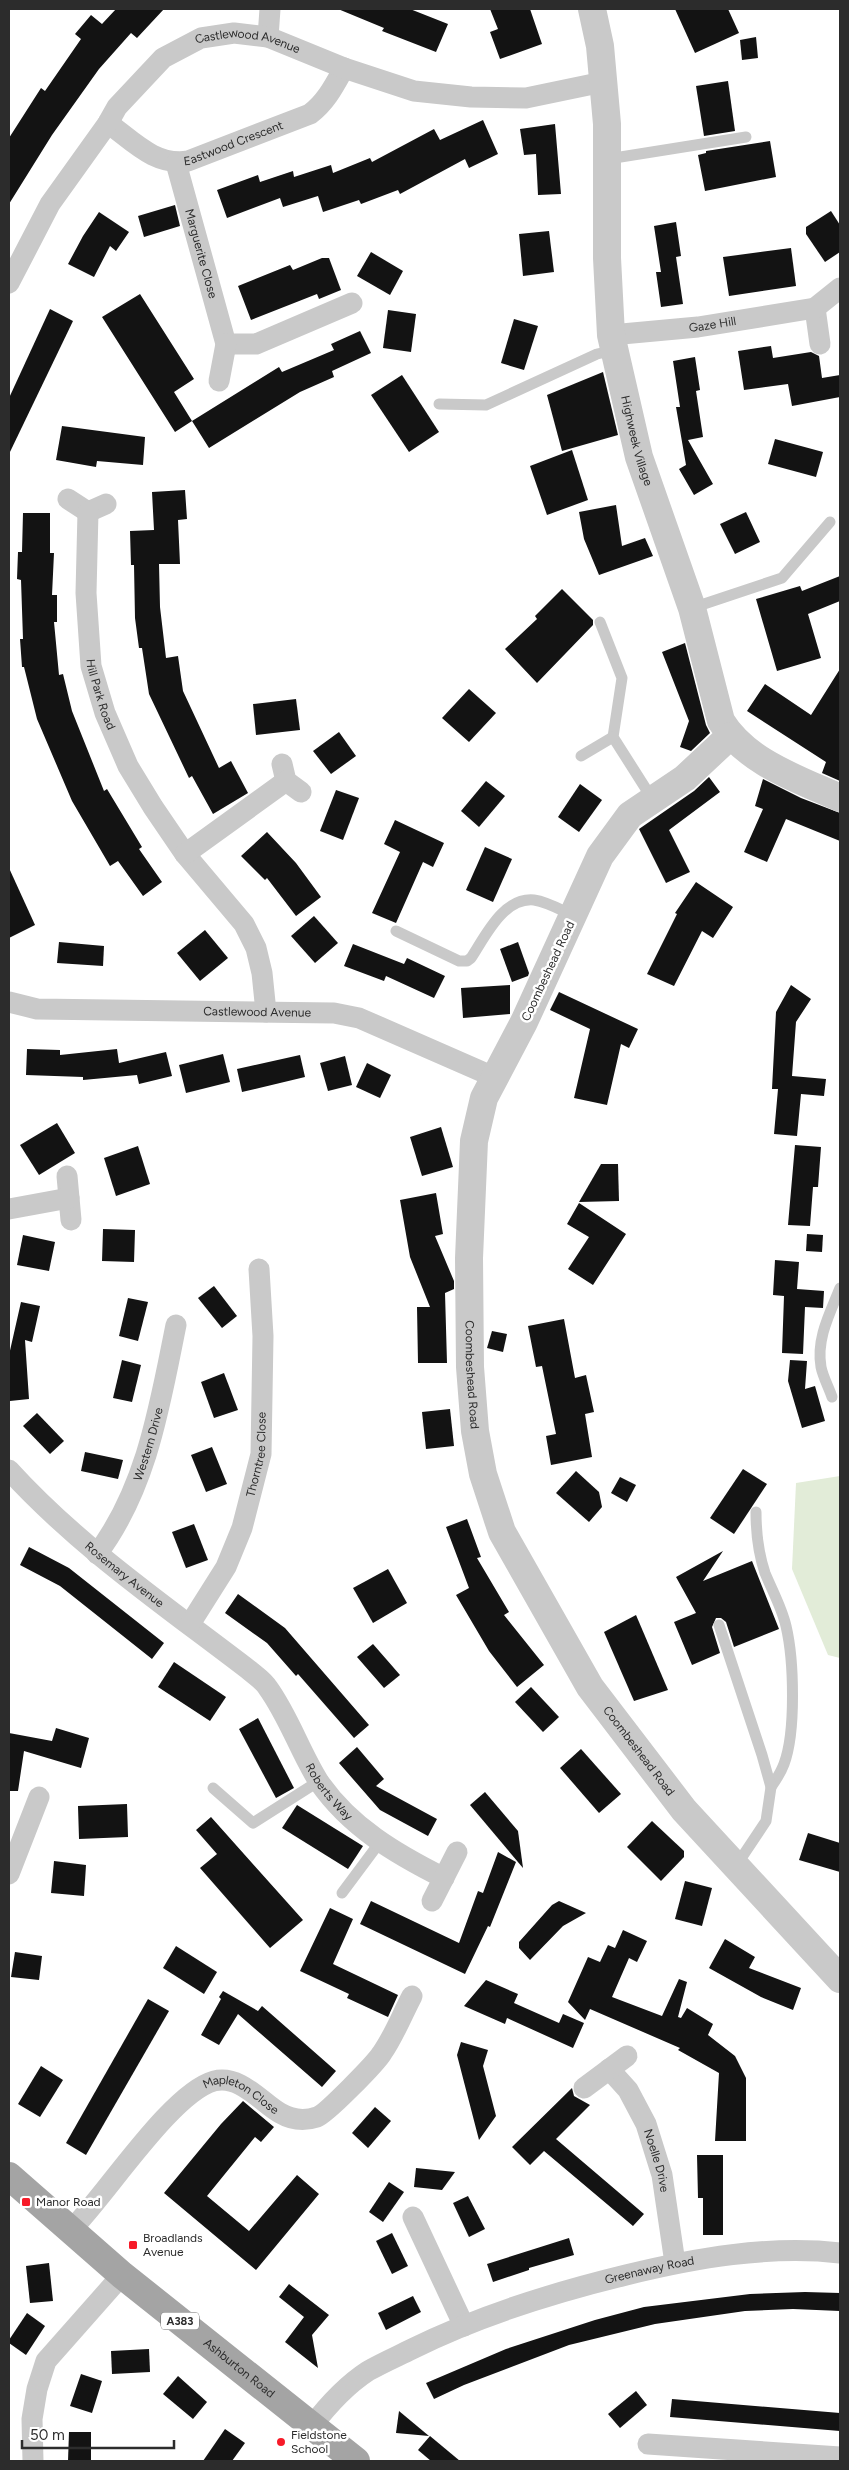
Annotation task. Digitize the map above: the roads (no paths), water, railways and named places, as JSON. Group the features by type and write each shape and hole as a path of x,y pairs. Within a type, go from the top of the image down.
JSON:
{"main road":[{"name":"Ashburton Road","path":"9,2176 122,2275 356,2461"}],"street":[{"path":"268,37 270,9"},
{"name":"Highweek Village","path":"592,9 600,46 608,159 607,258 613,342 639,457 692,608 721,721 730,736 755,756 840,798"},
{"name":"Castlewood Avenue","path":"9,283 50,204 108,123 117,107 164,58 201,38 234,33 268,37 344,68 414,91 471,97 526,98 603,82"},
{"name":"Eastwood Crescent","path":"108,123 158,160 176,163 188,161 310,114 320,107 331,92 344,68"},
{"name":"Marguerite Close","path":"176,163 226,344 219,381"},
{"name":"Gaze Hill","path":"613,342 815,308 840,288"},
{"path":"226,344 256,344 352,303"},
{"path":"815,308 820,344"},
{"name":"Hill Park Road","path":"68,499 97,508 86,593 92,666 105,713 128,766 185,854 244,924 256,948 262,973 266,1012"},
{"name":"Coombeshead Road","path":"730,736 685,778 630,815 600,856 574,916 524,1022 494,1077 480,1111 474,1141 469,1258 470,1367 475,1431 483,1474 502,1532 590,1687 684,1810 840,1979"},
{"path":"185,854 290,779"},
{"name":"Castlewood Avenue","path":"9,1002 37,1008 334,1013 359,1018 494,1077"},
{"path":"67,1176 71,1220"},
{"path":"9,1209 69,1198"},
{"name":"Thorntree Close","path":"190,1624 226,1567 242,1528 261,1454 263,1336 258,1270"},
{"name":"Western Drive","path":"98,1554 115,1530 128,1504 149,1447 175,1324"},
{"name":"Rosemary Avenue","path":"9,1470 40,1504 98,1554 249,1670"},
{"name":"Roberts Way","path":"249,1670 268,1688 319,1781 342,1811 380,1842 412,1862 444,1878"},
{"path":"9,1874 39,1797"},
{"path":"432,1901 457,1852"},
{"name":"Mapleton Close","path":"71,2230 90,2211 177,2104 195,2089 216,2080 238,2083 258,2094 280,2113 296,2120 318,2117 382,2054 412,1996"},
{"path":"584,2088 627,2056"},
{"name":"Noelle Drive","path":"609,2070 628,2090 646,2124 662,2175 675,2263"},
{"path":"413,2217 464,2326"},
{"name":"Greenaway Road","path":"312,2426 339,2393 368,2371 501,2310 590,2284 675,2263 756,2252 840,2253"},
{"path":"33,2461 32,2419 37,2389 46,2361 122,2275"},
{"path":"648,2444 840,2457"}],"lane":[{"path":"608,159 746,137"},
{"path":"439,404 486,404 597,354 613,342"},
{"path":"692,608 782,578 830,522"},
{"path":"600,622 622,678 613,737 653,800"},
{"path":"581,756 613,737"},
{"path":"396,931 459,961 467,961 472,958 498,918 512,906 533,900 548,904 574,916"},
{"path":"832,1397 821,1368 820,1348 828,1315 840,1288"},
{"path":"756,1512 756,1541 765,1571 786,1624 792,1677 789,1740 784,1763 770,1787"},
{"path":"719,1625 762,1755 770,1787 766,1821 735,1867"},
{"path":"212,1788 253,1823 319,1781"},
{"path":"342,1893 380,1842"}],"place":[{"name":"Manor Road","path":"26,2202"},
{"name":"Broadlands Avenue","path":"133,2245"},
{"name":"Fieldstone School","path":"281,2442"}]}
